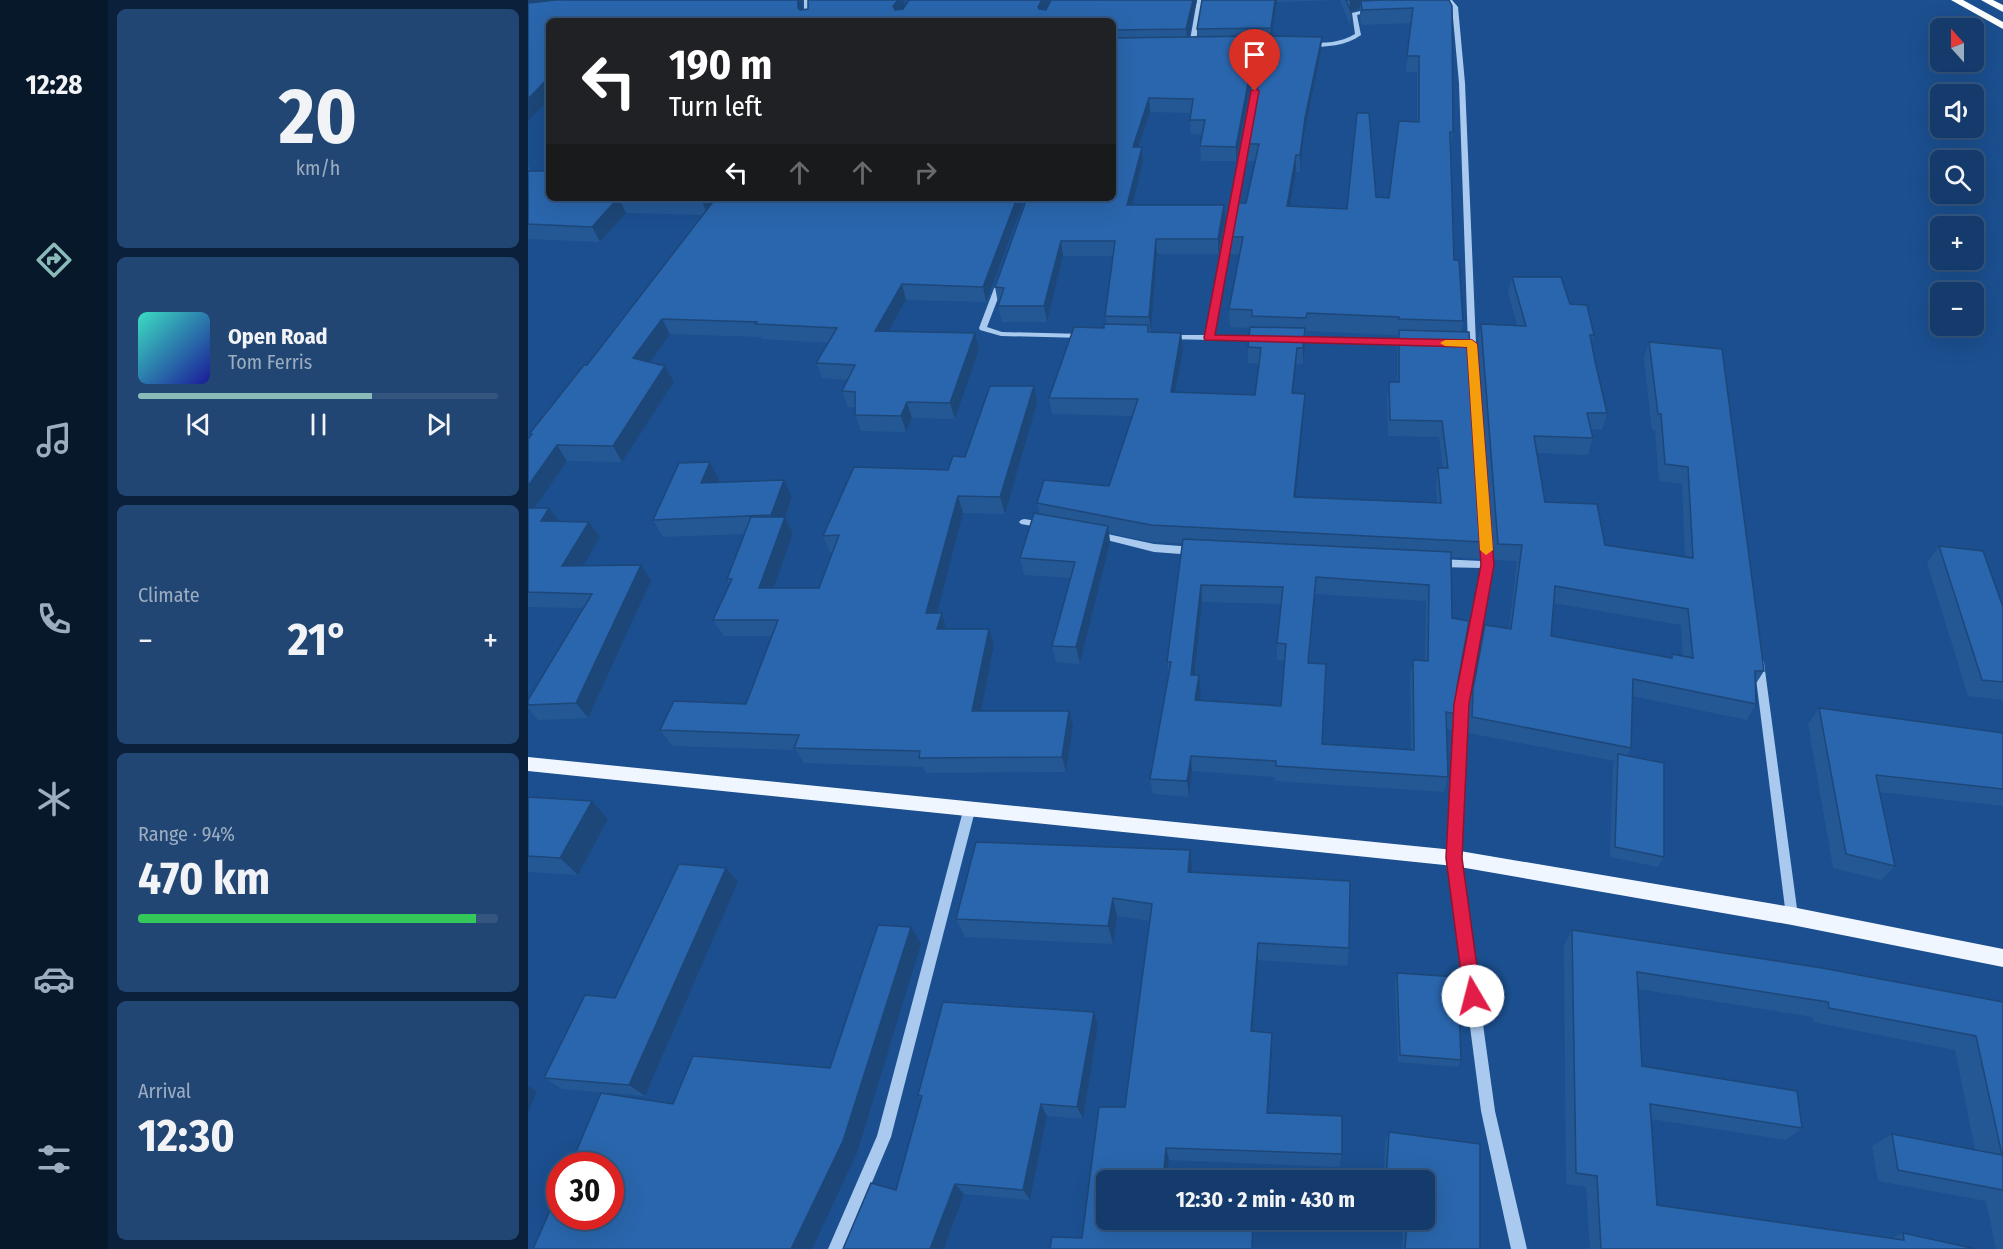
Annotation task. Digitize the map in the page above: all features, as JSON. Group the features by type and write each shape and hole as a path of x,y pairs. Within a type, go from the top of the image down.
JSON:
{"highway":[{"path":"1956,0 2003,26"},
{"path":"1986,0 2003,9"}],"main road":[{"path":"528,764 970,807 1454,858 1792,916 2003,958"}],"street":[{"path":"807,0 807,18"},
{"path":"1192,46 1200,0"},
{"path":"1449,5 1462,83 1472,344 1487,565 1461,704 1454,858 1488,1111 1519,1249"},
{"path":"1299,45 1334,45 1347,42 1358,35 1354,14 1379,10"},
{"path":"1180,46 1203,46"},
{"path":"1251,46 1275,46"},
{"path":"1209,338 1263,46"},
{"path":"1003,274 983,328 1002,334 1094,336"},
{"path":"1163,337 1269,339"},
{"path":"1281,340 1424,343"},
{"path":"1460,343 1472,344"},
{"path":"1024,522 1059,528"},
{"path":"1082,532 1154,549 1202,551"},
{"path":"1428,562 1487,565"},
{"path":"1758,657 1792,916"},
{"path":"836,1249 884,1137 970,807"}],"building":[{"path":"556,0 798,0 800,10 808,9 808,0 898,0 893,6 895,10 903,9 909,0 1042,0 1038,7 1046,10 1051,0 1193,0 1186,29 1116,30 1116,18 546,18 546,80 528,99 528,3"},
{"path":"1202,0 1275,0 1271,28 1197,29"},
{"path":"1346,0 1350,0 1351,12"},
{"path":"1449,0 1452,6 1453,132 1450,132 1454,260 1459,260 1463,321 1307,313 1306,318 1252,316 1252,310 1229,309 1243,237 1230,237 1236,203 1246,203 1259,144 1247,144 1268,34 1270,36 1322,37 1305,118 1300,155 1296,155 1287,206 1347,209 1357,113 1369,113 1376,197 1389,198 1399,121 1419,122 1419,56 1407,56 1413,8 1362,10 1361,1"},
{"path":"1257,36 1236,147 1200,146 1205,120 1190,120 1193,99 1149,98 1133,147 1142,147 1127,205 1224,205 1218,239 1156,239 1149,317 1105,316 1115,241 1061,241 1044,306 998,306 1004,288 995,287 1026,201 1116,201 1116,38"},
{"path":"528,171 546,171 546,201 615,201 592,227 528,224"},
{"path":"714,201 1016,201 983,287 902,284 875,331 975,333 950,403 907,402 901,416 855,415 855,392 842,391 855,365 816,363 837,328 755,324 757,322 662,319 633,358 665,366 613,446 557,445 528,486 528,439 532,434 530,433 584,365 587,365"},
{"path":"1512,277 1561,277 1570,304 1587,305 1594,335 1590,335 1607,413 1587,413 1593,438 1534,436 1545,502 1597,504 1605,545 1693,558 1688,467 1665,464 1661,414 1658,414 1649,342 1722,349 1764,671 1755,671 1756,704 1633,679 1631,748 1472,717 1473,689 1485,625 1511,629 1522,545 1498,544 1481,324 1526,326","holes":["1555,586 1688,609 1693,658 1672,654 1672,658 1551,636"]},
{"path":"1104,324 1148,325 1148,332 1181,333 1171,392 1255,395 1261,348 1248,347 1250,327 1305,328 1303,348 1297,348 1292,393 1305,394 1294,497 1441,503 1438,468 1448,468 1442,421 1390,420 1389,382 1399,382 1399,330 1469,332 1483,542 1151,525 1037,503 1044,480 1109,486 1138,399 1049,398 1074,327 1104,328"},
{"path":"990,386 1034,386 1000,497 958,496 926,613 942,613 937,629 989,629 972,711 1069,711 1062,757 919,758 920,751 794,748 799,735 660,730 674,701 746,704 778,620 713,620 732,579 727,579 751,517 785,517 759,588 819,588 839,535 823,536 854,467 948,470 953,456 965,457"},
{"path":"710,462 701,483 784,480 771,515 653,520 679,463"},
{"path":"528,508 549,508 541,521 589,522 562,566 641,565 576,703 528,705 528,700 592,594 528,592"},
{"path":"1034,513 1108,526 1076,647 1052,646 1075,562 1020,558"},
{"path":"1183,539 1451,552 1452,618 1469,621 1457,687 1455,714 1446,712 1448,777 1276,766 1276,761 1191,756 1187,781 1150,779 1171,662 1167,662","holes":["1316,577 1429,585 1428,661 1413,660 1414,750 1322,744 1326,664 1308,663","1201,585 1283,587 1277,643 1286,644 1281,706 1195,700 1199,675 1191,675"]},
{"path":"1939,546 1983,551 2003,607 2003,682 1982,680"},
{"path":"1819,708 2003,733 2003,789 1876,775 1895,866 1846,854"},
{"path":"1618,754 1664,763 1664,857 1615,847"},
{"path":"528,797 592,801 560,858 528,856"},
{"path":"976,842 1190,850 1188,872 1350,881 1349,948 1258,943 1251,1031 1272,1033 1267,1113 1342,1116 1342,1154 1166,1148 1164,1170 1096,1170 1096,1230 1253,1230 1252,1249 1050,1249 1052,1237 1082,1238 1099,1107 1125,1107 1152,904 1113,898 1108,926 956,919"},
{"path":"679,864 726,868 629,1085 544,1078 585,995 615,998"},
{"path":"878,925 911,927 843,1141 791,1249 533,1249 546,1220 546,1230 624,1230 624,1152 576,1152 601,1093 673,1104 693,1056 830,1068"},
{"path":"1572,930 1822,968 2003,1002 2003,1190 1898,1170 1892,1134 2002,1155 1976,1036 1829,1008 1828,1002 1637,972 1642,1066 1797,1091 1802,1128 1650,1104 1657,1205 1904,1240 1903,1233 1976,1249 1601,1249 1597,1176 1576,1173"},
{"path":"1397,973 1458,977 1461,1060 1400,1055"},
{"path":"943,1002 1094,1012 1077,1107 1041,1104 1023,1190 955,1184 930,1249 843,1249 871,1183 896,1190 922,1096 918,1095"},
{"path":"1389,1132 1480,1144 1480,1249 1405,1249 1406,1230 1435,1230 1435,1170 1387,1170"}],"slow traffic":[{"path":"1445,343 1472,344 1486,550"}],"route":[{"path":"1255,91 1209,338 1472,344 1487,565 1461,704 1454,858 1473,996"}]}
